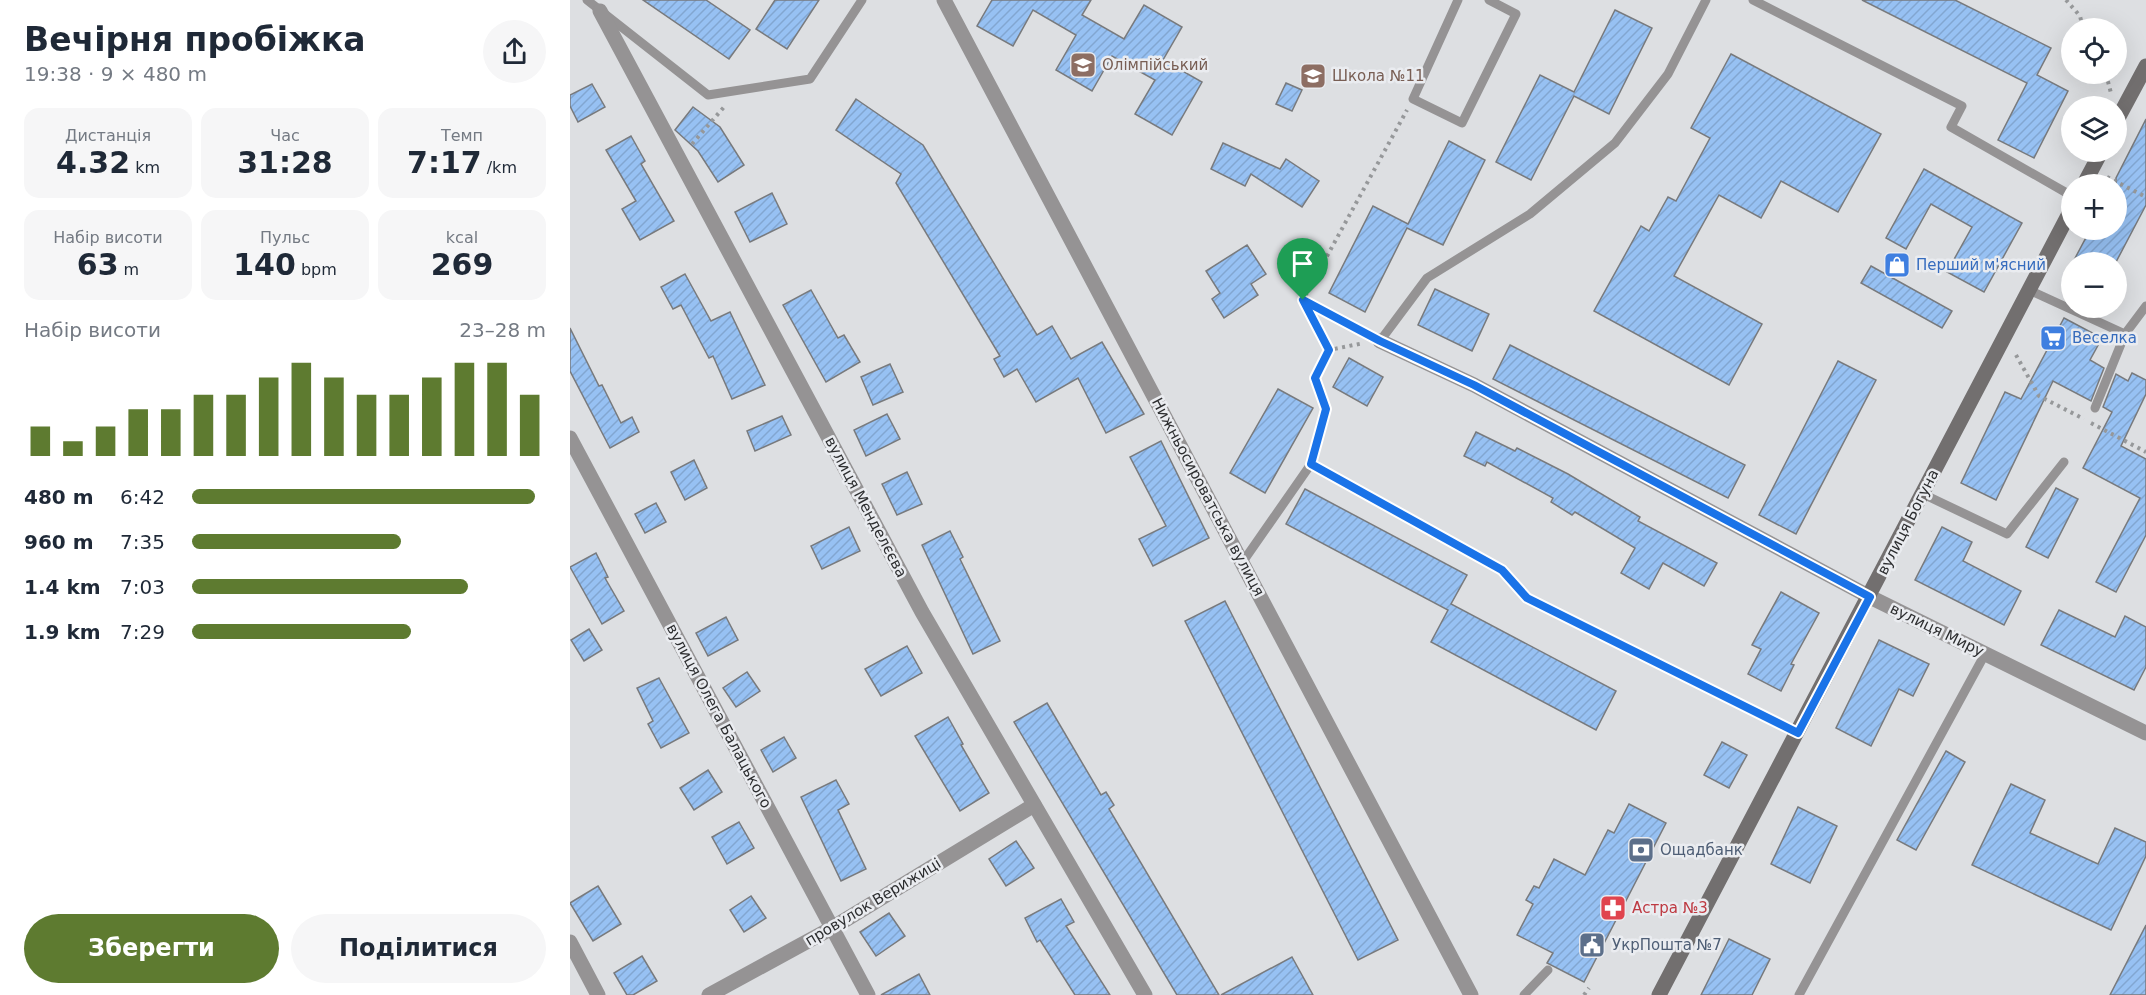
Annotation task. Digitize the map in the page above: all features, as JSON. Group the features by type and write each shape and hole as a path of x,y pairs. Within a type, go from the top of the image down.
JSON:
{"main road":[{"path":"2127,101 2146,66"},
{"name":"вулиця Богуна","path":"1659,995 1870,597 2061,229"}],"street":[{"name":"Нижньосироватська вулиця","path":"944,0 1471,995"},
{"name":"вулиця Менделєєва","path":"600,11 922,612 1145,995"},
{"name":"вулиця Миру","path":"1380,341 1474,385 1870,597 2146,733"},
{"name":"вулиця Олега Балацького","path":"570,438 868,995"},
{"name":"провулок Верижиці","path":"709,995 832,928 1034,805"},
{"path":"570,942 598,995"}],"lane":[{"path":"587,0 708,95 736,93 810,79 862,0"},
{"path":"1458,0 1413,99 1462,123 1516,14 1489,0"},
{"path":"1380,341 1427,278 1530,214 1615,142 1668,74 1706,0"},
{"path":"1753,0 1962,106 1951,127 2061,190"},
{"path":"2029,290 2125,334"},
{"path":"2096,408 2125,334 2146,306"},
{"path":"1923,494 2007,534 2064,462"},
{"path":"1242,563 1311,464 1502,570 1527,598 1798,733"},
{"path":"1799,995 1985,654"},
{"path":"1524,995 1548,970"}],"path":[{"path":"2066,0 2081,18"},
{"path":"679,159 736,93"},
{"path":"1303,300 1413,99"},
{"path":"2127,187 2146,197"},
{"path":"1303,300 1380,341"},
{"path":"1303,300 1329,350"},
{"path":"1329,350 1380,341"},
{"path":"1311,464 1326,409 1315,378 1329,350"},
{"path":"2016,356 2040,396 2146,452"},
{"path":"1584,995 1588,988 1589,995"}],"building":[{"path":"643,0 706,0 750,30 729,59"},
{"path":"775,0 819,0 787,49 756,29"},
{"name":"Олімпійський","path":"992,0 1091,0 1082,15 1124,39 1144,5 1182,27 1163,60 1202,82 1172,135 1135,114 1155,80 1112,56 1092,91 1056,70 1076,35 1033,10 1013,46 977,26"},
{"path":"1862,0 1955,0 2051,48 2037,75 2068,91 2065,96 2061,96 2061,105 2034,158 1998,140 2027,83"},
{"path":"1615,10 1652,28 1609,114 1574,96 1531,180 1496,162 1540,75 1574,92"},
{"path":"1731,54 1881,134 1838,212 1781,181 1761,218 1719,195 1674,276 1762,324 1729,385 1594,311 1641,226 1649,231 1668,197 1676,201 1710,138 1691,128"},
{"path":"1286,83 1302,90 1292,111 1276,104"},
{"path":"592,84 605,107 578,122 570,106 570,95"},
{"path":"856,99 923,145 1037,335 1052,326 1071,359 1102,342 1144,414 1106,433 1078,378 1036,402 1017,369 1004,377 994,359 1000,356 896,183 901,174 836,130"},
{"path":"693,107 720,127 744,165 718,182 698,151 675,130"},
{"path":"2146,119 2146,205 2121,252 2078,252 2085,240 2127,240 2127,174 2118,174 2124,162 2127,162 2127,156"},
{"path":"631,136 645,161 641,164 674,221 640,240 622,209 636,201 606,150"},
{"path":"1449,141 1485,160 1443,245 1407,228 1365,312 1329,293 1373,206 1408,224"},
{"path":"1223,143 1280,169 1286,159 1319,181 1302,207 1251,174 1245,186 1211,169"},
{"path":"1924,169 2022,223 1984,292 1947,272 1972,227 1931,204 1906,249 1886,238"},
{"path":"772,193 787,224 750,242 735,212"},
{"path":"1247,245 1266,274 1251,284 1258,295 1224,318 1212,299 1220,293 1206,271"},
{"path":"1871,266 1952,311 1942,328 1861,283"},
{"path":"685,274 711,321 730,312 765,385 732,399 713,356 709,358 681,305 673,309 661,287"},
{"path":"1435,289 1489,314 1472,351 1418,325"},
{"path":"811,290 838,338 844,335 860,362 826,382 783,305"},
{"path":"2064,318 2102,338 2090,360 2104,368 2091,401 2053,381 1996,500 1961,483 2005,392 2021,399"},
{"path":"570,328 599,386 602,385 621,423 632,417 639,432 610,448 570,371"},
{"path":"1510,345 1745,465 1728,498 1493,379"},
{"path":"1349,358 1383,377 1367,406 1333,387"},
{"path":"1838,361 1876,380 1796,534 1759,515"},
{"path":"890,364 903,392 873,405 861,377"},
{"path":"2132,373 2146,380 2146,394 2121,446 2146,459 2146,535 2116,592 2096,582 2140,498 2083,468 2112,412 2103,407 2116,374 2128,381"},
{"path":"1278,389 1313,408 1265,493 1230,473"},
{"path":"887,414 900,439 866,456 854,430"},
{"path":"782,416 791,435 755,451 747,431"},
{"path":"1476,432 1515,451 1517,448 1568,474 1640,517 1638,521 1717,563 1704,586 1663,563 1649,589 1621,573 1635,548 1575,512 1572,515 1551,502 1553,498 1487,462 1485,466 1464,456"},
{"path":"1161,441 1209,538 1153,566 1139,539 1166,526 1130,457"},
{"path":"694,460 707,488 685,500 671,472"},
{"path":"907,472 922,504 897,515 882,484"},
{"path":"2056,488 2078,499 2048,558 2026,547"},
{"path":"1305,489 1467,575 1451,604 1616,691 1596,730 1431,642 1448,610 1286,524"},
{"path":"656,503 666,522 645,533 635,514"},
{"path":"849,527 860,551 822,569 811,546"},
{"path":"1942,527 1972,542 1963,561 2021,591 2004,625 1915,580"},
{"path":"950,531 963,557 960,559 1000,641 973,654 922,545"},
{"path":"596,553 608,577 605,578 624,611 602,624 570,567"},
{"path":"1781,592 1819,613 1791,664 1794,665 1781,691 1748,674 1761,649 1752,645"},
{"path":"1225,601 1398,940 1358,960 1185,621"},
{"path":"2059,610 2115,637 2125,616 2146,627 2146,667 2134,690 2041,645"},
{"path":"726,617 738,640 708,656 696,633"},
{"path":"589,629 602,650 584,661 571,640"},
{"path":"1879,640 1929,664 1913,696 1899,689 1871,746 1836,728"},
{"path":"907,646 922,673 881,696 865,669"},
{"path":"747,672 760,691 736,707 723,688"},
{"path":"659,678 689,733 661,748 648,724 653,721 637,688"},
{"path":"1047,703 1101,795 1106,792 1114,805 1109,809 1219,995 1177,995 1014,722"},
{"path":"948,717 963,744 961,745 989,793 960,811 915,736"},
{"path":"784,737 796,758 773,772 761,750"},
{"path":"1722,742 1747,755 1729,788 1704,775"},
{"path":"1946,751 1965,762 1916,850 1897,840"},
{"path":"708,770 722,792 694,810 680,788"},
{"path":"836,780 849,804 838,810 866,869 841,881 801,797"},
{"path":"2011,784 2045,800 2030,833 2098,864 2115,828 2146,842 2146,856 2111,930 1972,865"},
{"path":"1629,804 1666,823 1584,982 1547,963 1553,953 1517,935 1533,904 1526,900 1534,886 1539,888 1554,859 1585,875 1608,830 1614,833"},
{"path":"1798,807 1837,826 1810,883 1771,864"},
{"path":"739,822 754,848 727,864 712,837"},
{"path":"1016,841 1034,868 1006,886 989,859"},
{"path":"598,886 621,924 593,941 570,903"},
{"path":"751,896 766,918 744,932 730,910"},
{"path":"1061,899 1074,922 1066,926 1110,995 1075,995 1040,940 1037,942 1025,918"},
{"path":"889,913 905,936 876,956 860,932"},
{"path":"2146,925 2146,995 2110,995"},
{"path":"1729,939 1770,959 1752,995 1701,995"},
{"path":"642,956 657,981 633,995 627,995 614,973"},
{"path":"1292,957 1313,995 1221,995"},
{"path":"919,974 930,995 881,995"}],"place":[{"name":"Олімпійський","path":"1083,65"},
{"name":"Школа №11","path":"1313,76"},
{"name":"Перший м'ясний","path":"1897,265"},
{"name":"Веселка","path":"2053,338"},
{"name":"Ощадбанк","path":"1641,850"},
{"name":"Астра №3","path":"1613,908"},
{"name":"УкрПошта №7","path":"1592,945"}],"route":[{"path":"1303,300 1380,341 1474,385 1870,597 1798,733 1527,598 1502,570 1311,464 1326,409 1315,378 1329,350 1303,300"}]}
